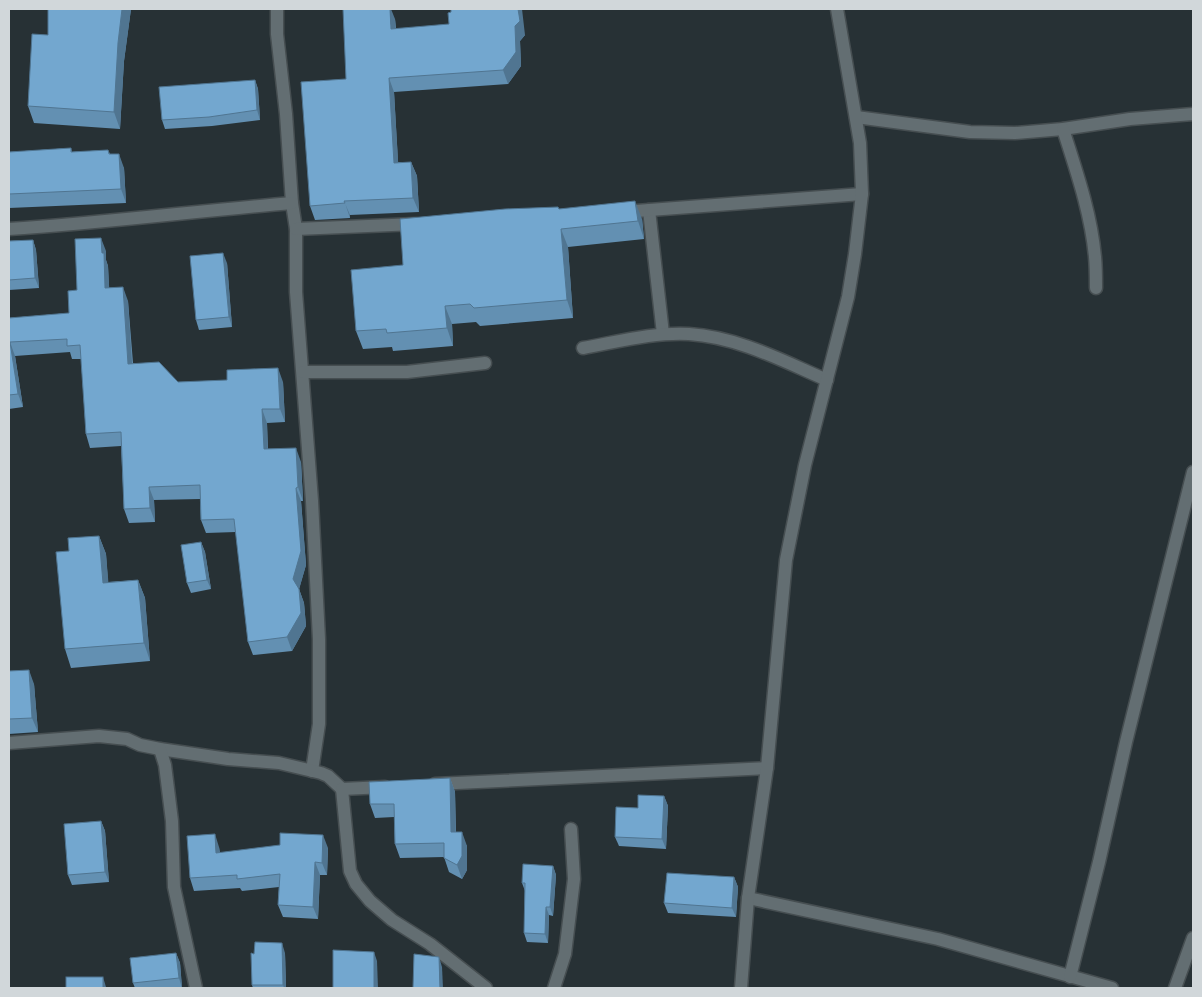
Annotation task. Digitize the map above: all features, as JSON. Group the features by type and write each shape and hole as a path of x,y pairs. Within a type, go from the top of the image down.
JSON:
{"street":[{"path":"277,9 277,34 296,229 296,292 303,372 319,639 319,724 312,771"},
{"path":"741,988 748,898 767,768 786,560 805,465 848,297 862,194 860,143 837,9"},
{"path":"856,117 970,132 1015,133 1130,119 1193,114"},
{"path":"1063,128 1083,196 1095,256 1096,288"},
{"path":"612,213 862,194"},
{"path":"9,229 292,203"},
{"path":"650,210 663,334"},
{"path":"296,229 431,223"},
{"path":"583,348 663,334 690,334 720,339 760,350 827,380"},
{"path":"303,372 407,372 486,362"},
{"path":"1070,977 1193,472"},
{"path":"9,743 99,736 127,739 160,749 228,759 279,763 328,776 342,789 350,871 356,884 370,901 392,920 430,944 486,988"},
{"path":"160,749 165,765 172,821 174,887 196,988"},
{"path":"421,785 767,768"},
{"path":"342,789 401,786"},
{"path":"554,988 565,954 574,879 571,829"},
{"path":"748,898 938,939 1112,988"},
{"path":"1175,988 1193,938"}],"building":[{"path":"48,9 122,9 114,112 28,106 32,34 48,35"},
{"path":"343,9 390,9 391,29 449,24 448,13 451,12 451,9 518,9 520,21 515,26 516,52 503,70 389,78 394,163 411,162 413,198 344,201 345,203 310,206 301,82 346,79"},
{"path":"255,80 257,110 209,117 162,120 159,87"},
{"path":"71,148 71,152 108,150 109,154 119,154 121,189 9,194 9,152"},
{"path":"635,201 638,221 561,229 567,300 474,308 470,304 445,306 447,328 387,333 386,329 356,331 351,270 403,265 400,219 505,209 558,207 559,209"},
{"path":"101,238 102,253 104,253 105,288 123,287 128,364 159,362 178,382 227,380 227,370 278,368 280,409 262,409 264,449 296,448 298,487 296,488 301,551 293,579 299,589 301,613 287,637 248,642 234,519 201,520 200,485 149,487 150,508 124,509 121,432 86,434 80,345 67,346 67,339 10,342 18,394 9,395 9,318 69,313 68,291 77,290 75,239"},
{"path":"33,240 35,278 9,280 9,241"},
{"path":"223,253 229,317 196,320 190,256"},
{"path":"99,536 103,583 138,580 144,643 65,649 56,552 69,551 68,538"},
{"path":"201,542 207,580 187,583 181,545"},
{"path":"29,670 32,718 9,719 9,671"},
{"path":"450,778 451,832 462,832 462,856 457,865 444,858 444,843 395,844 394,804 370,804 369,782"},
{"path":"638,795 664,796 662,839 615,837 616,807 638,808"},
{"path":"101,821 105,872 68,875 64,824"},
{"path":"280,833 323,835 322,863 315,862 313,907 278,905 280,874 237,879 237,875 190,878 187,836 215,834 216,853 280,845"},
{"path":"523,864 553,866 550,907 546,907 545,934 524,933 525,883 522,883"},
{"path":"667,873 734,877 732,908 664,903"},
{"path":"255,942 282,943 283,985 252,985 251,953 254,954"},
{"path":"333,950 374,952 374,988 333,988"},
{"path":"176,953 179,978 133,983 130,958"},
{"path":"414,954 439,957 440,988 413,988"},
{"path":"66,977 103,977 103,988 66,988"}]}
